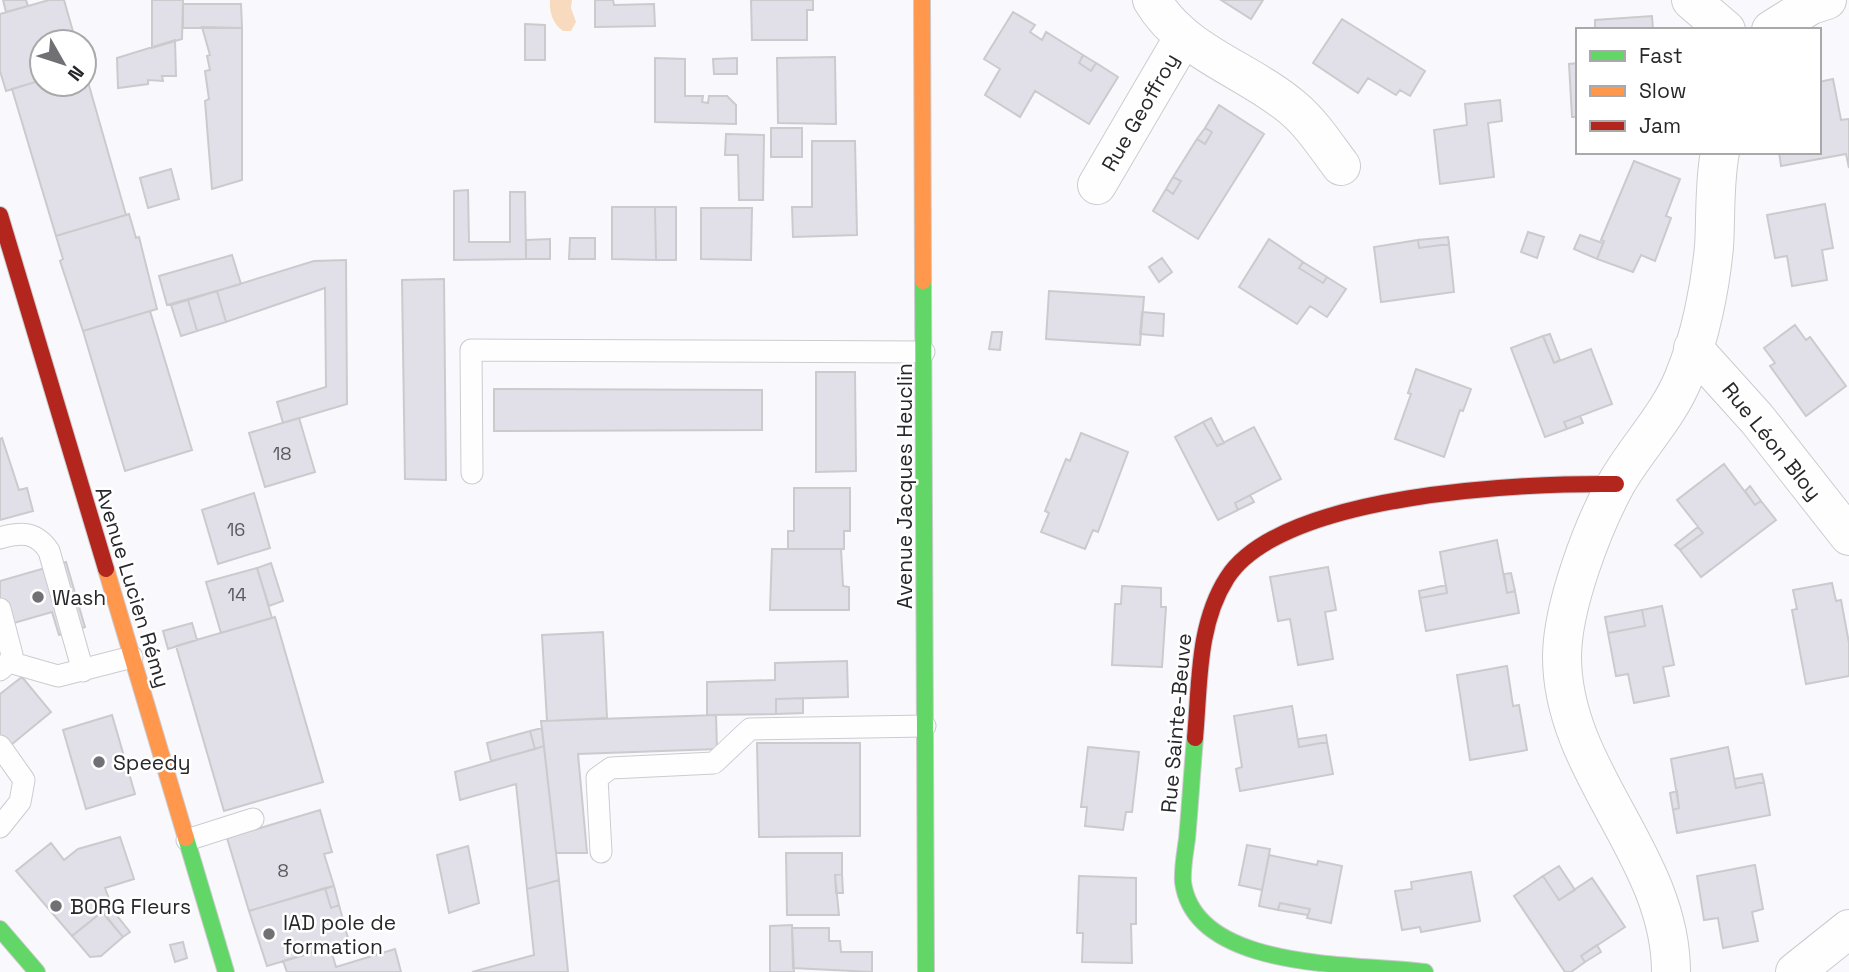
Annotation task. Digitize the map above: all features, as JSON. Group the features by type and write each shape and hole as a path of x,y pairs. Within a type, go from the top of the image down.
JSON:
{"street":[{"name":"Avenue Jacques Heuclin","path":"922,0 926,972"},
{"path":"1152,0 1164,19 1183,38 1292,107 1312,126 1342,166"},
{"path":"1691,0 1724,28"},
{"path":"1774,28 1811,5 1827,0"},
{"name":"Rue Geoffroy","path":"1097,185 1183,38"},
{"path":"1671,972 1658,899 1573,729 1564,689 1565,620 1584,559 1616,484 1664,416 1684,377 1693,348 1713,250 1720,154"},
{"name":"Avenue Lucien Rémy","path":"0,215 226,972"},
{"name":"Rue Léon Bloy","path":"1693,348 1757,419 1849,536"},
{"name":"Rue Sainte-Beuve","path":"1425,972 1279,959 1241,950 1219,939 1190,908 1183,880 1205,629 1213,604 1227,576 1253,550 1285,533 1356,511 1484,487 1547,482 1616,484"},
{"path":"0,929 37,972"},
{"path":"1795,972 1849,929"}],"lane":[{"path":"472,473 471,350 924,352"},
{"path":"0,538 22,533 43,542 49,551 83,671"},
{"path":"0,609 12,655 5,666 58,676 132,657"},
{"path":"601,852 597,778 602,771 611,768 714,763 750,729 925,726"},
{"path":"0,746 24,780 20,802 0,827"},
{"path":"187,841 253,819"}],"shaded area":[{"path":"550,0 572,0 571,8 576,22 571,31 563,31 554,21"}],"building":[{"path":"3,0 26,0 28,6 6,12"},
{"path":"49,0 64,0 72,28 28,28 28,84 6,91 0,71 0,14"},
{"path":"152,0 183,0 182,39 152,48"},
{"path":"595,0 613,0 614,5 654,4 655,26 595,27"},
{"path":"751,0 813,0 813,10 807,10 807,40 752,40"},
{"path":"1221,0 1263,0 1251,19"},
{"path":"183,4 241,4 242,28 183,28"},
{"path":"1013,12 1035,25 1030,32 1042,40 1046,32 1083,55 1079,63 1091,71 1096,63 1118,77 1089,124 1035,91 1020,117 985,95 1000,69 984,59"},
{"path":"1652,16 1653,28 1595,28 1595,20"},
{"path":"1342,19 1425,71 1410,96 1400,90 1396,95 1368,78 1358,93 1313,63"},
{"path":"525,24 545,25 545,60 525,60"},
{"path":"202,27 242,28 242,180 212,189 205,101 209,99 205,71 210,70 207,56 210,55"},
{"path":"175,40 176,76 162,76 163,81 148,80 148,84 118,88 117,58"},
{"path":"1083,55 1096,63 1091,71 1079,63"},
{"path":"835,57 836,124 778,123 777,58"},
{"path":"655,58 685,59 685,96 703,96 702,102 708,103 709,96 727,96 736,105 736,124 655,122"},
{"path":"737,58 737,74 714,74 713,59"},
{"path":"1576,63 1576,117 1572,117 1569,64"},
{"path":"1833,79 1841,120 1849,119 1849,168 1846,154 1781,166 1779,154 1821,154 1821,82"},
{"path":"28,84 28,98 93,98 126,215 56,236 12,89"},
{"path":"1500,100 1502,121 1488,123 1494,177 1440,184 1434,130 1467,125 1465,104"},
{"path":"1219,105 1264,134 1198,239 1153,211 1166,189 1173,194 1181,181 1173,177 1197,139 1205,144 1212,132 1205,128"},
{"path":"771,128 802,128 802,157 771,157"},
{"path":"1205,128 1212,132 1205,144 1197,139"},
{"path":"726,134 764,135 763,200 739,200 738,155 725,155"},
{"path":"812,141 855,141 857,235 793,237 792,207 812,207"},
{"path":"1634,161 1680,179 1666,216 1671,218 1655,261 1641,255 1633,272 1597,259 1604,241 1601,240"},
{"path":"171,169 179,199 148,208 140,178"},
{"path":"1173,177 1181,181 1173,194 1166,189"},
{"path":"468,190 469,242 510,242 510,192 525,192 526,259 454,260 454,191"},
{"path":"1825,204 1833,248 1822,250 1827,280 1792,286 1787,256 1775,258 1767,215"},
{"path":"612,207 655,207 656,260 612,259"},
{"path":"655,207 676,207 676,260 656,260"},
{"path":"701,208 752,208 751,260 701,259"},
{"path":"129,214 136,238 139,237 157,309 83,331 60,261 63,259 56,236"},
{"path":"1528,232 1544,237 1537,258 1521,252"},
{"path":"1580,235 1603,243 1597,259 1574,249"},
{"path":"1448,237 1449,244 1419,248 1418,240"},
{"path":"570,238 595,238 595,259 569,259"},
{"path":"550,239 550,259 526,259 526,240"},
{"path":"1269,239 1303,262 1299,268 1323,283 1327,277 1346,289 1327,317 1310,306 1297,324 1239,287"},
{"path":"1418,240 1419,248 1449,244 1454,292 1381,302 1374,247"},
{"path":"232,255 241,284 167,305 159,276"},
{"path":"1162,258 1172,272 1159,282 1149,267"},
{"path":"346,260 347,404 283,423 277,402 326,387 325,288 226,322 217,291 314,261"},
{"path":"1303,262 1327,277 1323,283 1299,268"},
{"path":"444,279 446,480 405,479 402,280"},
{"path":"217,291 226,322 197,331 188,300"},
{"path":"1049,291 1144,297 1140,345 1046,339"},
{"path":"188,300 197,331 181,336 171,305"},
{"path":"150,311 192,450 125,471 83,331"},
{"path":"1142,312 1164,314 1163,336 1140,334"},
{"path":"1795,325 1806,340 1810,337 1846,386 1806,416 1770,366 1775,363 1764,348"},
{"path":"992,332 1002,332 1000,350 989,349"},
{"path":"1550,334 1560,360 1554,363 1543,336"},
{"path":"1543,336 1554,363 1591,349 1612,404 1564,422 1567,429 1545,437 1511,348"},
{"path":"1416,369 1471,389 1463,411 1460,410 1444,457 1395,439 1411,394 1408,393"},
{"path":"816,372 855,372 856,471 816,472"},
{"path":"494,389 762,390 762,430 494,431"},
{"path":"1580,416 1583,423 1567,429 1564,422"},
{"path":"299,418 315,472 265,487 249,433"},
{"path":"1211,418 1224,443 1217,446 1203,422"},
{"path":"1203,422 1217,446 1254,427 1281,479 1235,503 1238,510 1218,520 1175,437"},
{"path":"1081,433 1128,452 1098,532 1093,530 1085,549 1041,532 1049,513 1045,511 1066,459 1070,461"},
{"path":"2,438 19,490 27,488 33,511 0,520 0,439"},
{"path":"1724,464 1755,505 1761,501 1776,520 1701,577 1680,550 1703,533 1677,500"},
{"path":"1750,486 1761,501 1755,505 1745,491"},
{"path":"794,488 850,488 850,531 844,531 844,549 788,549 788,531 794,531"},
{"path":"254,493 270,548 218,564 202,510"},
{"path":"1250,495 1254,502 1238,510 1235,503"},
{"path":"1698,527 1703,533 1680,550 1675,545"},
{"path":"1497,540 1507,593 1515,591 1519,613 1426,631 1420,598 1447,593 1440,552"},
{"path":"772,549 841,549 843,586 849,587 849,610 770,610"},
{"name":"Wash","path":"66,562 85,627 59,635 52,612 0,627 0,581"},
{"path":"271,563 283,601 269,606 257,568"},
{"path":"1328,567 1336,610 1325,612 1333,659 1298,665 1290,619 1278,621 1270,577"},
{"path":"257,568 272,618 221,633 206,582"},
{"path":"1511,573 1515,591 1507,593 1504,574"},
{"path":"1832,583 1836,601 1841,600 1849,643 1849,676 1806,684 1792,610 1797,609 1793,590"},
{"path":"1446,585 1447,593 1420,598 1419,591"},
{"path":"1122,586 1161,588 1161,607 1166,607 1162,667 1112,665 1115,604 1121,604"},
{"path":"1662,606 1674,665 1663,667 1669,696 1634,703 1628,674 1616,676 1608,633 1645,626 1642,610"},
{"path":"1642,610 1645,626 1608,633 1605,617"},
{"path":"275,617 323,782 224,811 176,646"},
{"path":"192,623 197,640 168,649 163,631"},
{"path":"603,632 607,718 547,721 542,635"},
{"path":"847,661 848,697 776,699 776,714 707,715 707,682 775,680 775,663"},
{"path":"1507,666 1513,706 1519,705 1527,750 1470,760 1457,675"},
{"path":"22,677 51,712 0,754 0,694"},
{"path":"803,698 803,713 776,714 776,699"},
{"path":"1292,706 1299,747 1327,742 1333,774 1240,791 1236,769 1242,767 1234,716"},
{"name":"Speedy","path":"112,715 135,794 86,809 63,730"},
{"path":"716,715 717,749 578,754 587,853 556,853 541,721"},
{"path":"542,728 544,746 535,749 530,731"},
{"path":"530,731 535,749 491,761 487,743"},
{"path":"1326,735 1327,742 1299,747 1298,739"},
{"path":"757,743 860,743 860,836 759,837"},
{"path":"544,746 559,880 527,889 516,784 460,800 455,772"},
{"path":"1088,747 1139,752 1132,812 1126,812 1123,830 1085,826 1087,807 1081,807"},
{"path":"1728,747 1736,788 1764,782 1770,815 1677,833 1673,810 1679,808 1671,759"},
{"path":"1762,774 1764,782 1736,788 1734,779"},
{"path":"1677,791 1679,808 1673,810 1670,793"},
{"path":"320,810 332,852 324,854 334,886 249,911 227,838"},
{"path":"120,837 134,879 105,888 114,912 107,917 102,912 72,936 16,871 51,843 64,860 78,849"},
{"path":"1247,845 1270,849 1262,890 1239,885"},
{"path":"468,846 479,903 449,913 437,855"},
{"path":"786,853 842,853 842,874 835,875 839,915 787,915"},
{"path":"1269,855 1317,865 1318,861 1342,866 1331,923 1307,918 1310,909 1280,903 1278,910 1259,906"},
{"path":"1755,865 1763,909 1752,912 1758,941 1723,948 1718,918 1704,920 1697,876"},
{"path":"1559,866 1575,890 1559,900 1543,876"},
{"path":"1471,872 1480,921 1421,932 1420,927 1402,930 1395,891 1412,889 1411,882"},
{"path":"842,874 843,893 836,893 835,875"},
{"path":"1079,876 1136,878 1136,924 1131,924 1132,963 1082,962 1083,933 1077,933"},
{"path":"1543,876 1559,900 1592,878 1625,927 1581,956 1585,962 1571,972 1565,972 1514,896"},
{"path":"559,880 568,972 472,972 534,955 527,889"},
{"path":"334,886 339,905 331,908 325,888"},
{"path":"325,888 331,908 339,905 349,942 267,966 249,911"},
{"path":"1280,903 1310,909 1308,915 1278,910"},
{"path":"102,912 123,937 101,956 90,957 72,936"},
{"path":"114,912 130,932 123,937 107,917"},
{"path":"792,925 794,972 770,972 770,926"},
{"path":"792,928 829,928 829,941 840,941 841,952 872,952 872,972 793,968"},
{"path":"183,942 187,958 175,962 170,945"},
{"path":"1597,945 1601,952 1585,962 1581,956"},
{"path":"330,947 336,967 395,949 401,972 287,972 283,961"}],"traffic: fast":[{"path":"923,281 926,972"},
{"path":"1195,738 1183,877 1194,911 1216,933 1247,948 1322,963 1425,972"},
{"path":"186,838 226,972"},
{"path":"0,929 37,972"}],"traffic: slow":[{"path":"922,0 923,281"},
{"path":"106,569 186,838"}],"traffic: jam":[{"path":"0,215 106,569"},
{"path":"1195,738 1199,676 1210,615 1227,578 1255,550 1297,527 1349,511 1407,499 1524,486 1616,484"}],"place":[{"name":"Wash","path":"38,597"},
{"name":"Speedy","path":"99,762"},
{"name":"BORG Fleurs","path":"56,906"},
{"name":"IAD pole de formation","path":"269,934"}]}
